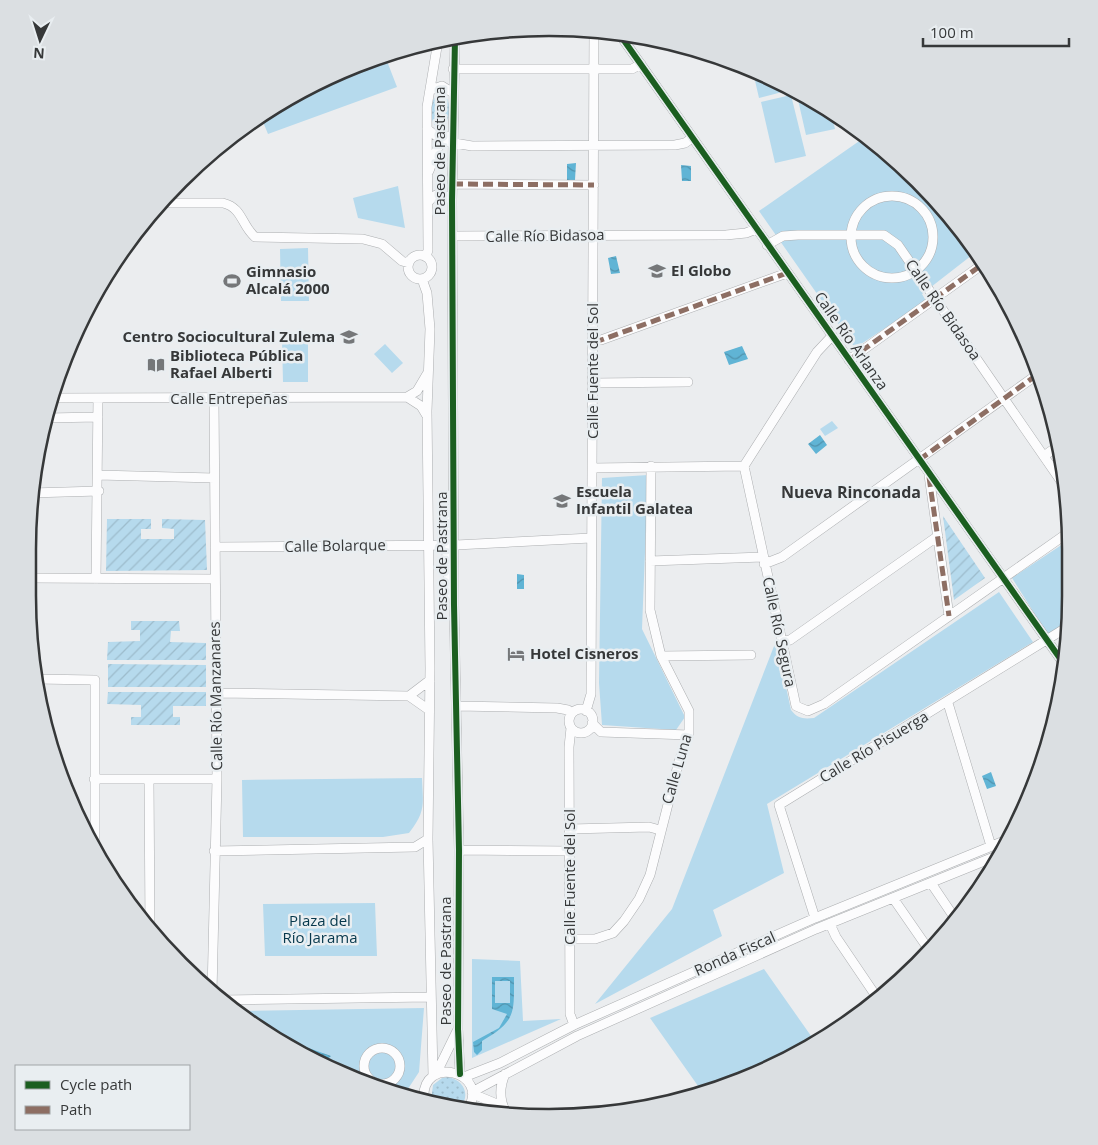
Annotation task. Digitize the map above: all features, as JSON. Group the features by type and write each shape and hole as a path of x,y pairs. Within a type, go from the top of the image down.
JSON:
{"street":[{"name":"Calle Fuente del Sol","path":"586,711 590,694 594,340 594,38"},
{"name":"Calle Río Arlanza","path":"626,42 1058,655"},
{"name":"Paseo de Pastrana","path":"455,45 452,200 455,502 452,545 459,850 458,1029 462,1075"},
{"name":"Paseo de Pastrana","path":"426,257 428,250 429,201 427,107 437,49"},
{"path":"453,69 632,69 641,64"},
{"name":"Paseo de Pastrana","path":"431,90 442,86 448,88 453,93"},
{"name":"Paseo de Pastrana","path":"427,129 443,141 453,144"},
{"name":"Paseo de Pastrana","path":"429,171 437,149 453,132"},
{"path":"453,144 472,146 675,145 685,143 692,138"},
{"path":"453,184 594,185"},
{"name":"Paseo de Pastrana","path":"429,201 440,193 452,200"},
{"path":"891,196 906,198 920,206 929,218 934,233 930,254 915,271 893,277 871,274 855,258 850,235 852,223 863,208 876,199 891,196"},
{"path":"170,203 223,203 232,205 239,211 250,233 255,236 364,239 382,244 402,261 409,263"},
{"name":"Calle Río Bidasoa","path":"453,236 726,236 746,233 756,229"},
{"name":"Calle Río Bidasoa","path":"768,245 783,236 850,235 884,236 898,245 1056,473"},
{"path":"416,256 426,257 432,269 427,277 422,279 413,277 410,273 409,263 416,256"},
{"path":"849,360 977,268"},
{"path":"594,340 601,340 787,273"},
{"name":"Paseo de Pastrana","path":"422,279 427,293 429,369 428,545 430,680 428,839 430,998 435,1075"},
{"path":"592,468 744,466 817,352 832,336"},
{"path":"428,416 421,406 408,398 420,387 429,369"},
{"path":"650,561 764,560 782,557 1033,378"},
{"path":"593,383 688,382"},
{"name":"Calle Entrepeñas","path":"59,398 408,398"},
{"path":"96,579 98,398"},
{"name":"Calle Río Manzanares","path":"212,983 217,779 214,399"},
{"path":"54,418 98,417"},
{"path":"1044,456 1052,450"},
{"name":"Calle Luna","path":"570,939 604,937 624,922 639,899 650,875 679,761 689,735 689,711 662,656 650,610 651,466"},
{"name":"Calle Río Segura","path":"744,466 794,700 796,706 808,711 824,704 1062,537"},
{"path":"929,472 949,616"},
{"path":"98,475 214,478"},
{"path":"40,493 98,491"},
{"path":"781,642 790,640 938,536"},
{"name":"Calle Bolarque","path":"215,548 452,545 591,538"},
{"path":"36,578 215,579"},
{"name":"Calle Río Pisuerga","path":"815,918 778,805 1061,632"},
{"path":"662,656 751,655"},
{"path":"43,679 95,680 95,834"},
{"path":"409,696 430,680"},
{"path":"216,694 409,696 429,710"},
{"path":"948,702 991,846"},
{"path":"457,706 556,708 568,710 572,714"},
{"path":"592,723 588,730 581,733 571,728 569,721 572,714 578,710 586,711 591,716 592,723 601,732 689,735"},
{"name":"Calle Fuente del Sol","path":"571,728 569,747 570,1014 574,1026"},
{"path":"94,779 217,779"},
{"path":"149,779 150,918"},
{"path":"570,829 649,827 660,830"},
{"path":"214,852 415,847 428,839"},
{"name":"Ronda Fiscal","path":"462,1075 500,1063 574,1026 815,918 998,843"},
{"path":"459,850 570,851"},
{"name":"Ronda Fiscal","path":"472,1093 577,1036 830,924 988,860"},
{"path":"931,883 952,913"},
{"path":"893,898 925,945"},
{"path":"830,924 874,993"},
{"path":"233,1000 430,998"},
{"name":"Paseo de Pastrana","path":"435,1075 458,1029"},
{"path":"367,1076 363,1066 368,1053 383,1047 395,1052 400,1066 396,1078 388,1083"},
{"path":"424,1093 429,1080 444,1071 462,1075 472,1093 502,1106 501,1088 505,1074"},
{"path":"470,1102 472,1093"}],"green space":[{"path":"387,62 397,87 268,134 264,123 293,105 322,89"},
{"path":"755,79 782,92 759,98"},
{"path":"440,94 446,96 449,111 445,126 439,129 433,122 430,111 433,101"},
{"path":"788,96 792,98 806,156 775,163 761,102"},
{"path":"798,101 833,123 835,129 806,135"},
{"path":"859,141 912,186 935,211 970,257 922,294 926,301 855,348 759,211"},
{"path":"398,186 405,228 358,218 353,198"},
{"path":"308,248 309,301 281,301 280,249"},
{"path":"282,340 308,340 308,382 283,382"},
{"path":"385,344 403,363 392,373 374,354"},
{"path":"832,421 838,428 825,436 820,429"},
{"path":"648,475 642,629 685,717 676,730 602,725 599,683 602,478"},
{"path":"943,516 985,578 954,600"},
{"path":"107,519 151,519 151,529 141,529 141,539 174,539 174,529 162,528 162,519 205,520 207,570 106,571"},
{"path":"1062,545 1061,625 1048,635 1012,578"},
{"path":"999,592 1033,642 767,804 784,873 713,910 722,936 595,1004 672,909 776,641 791,710 801,718 814,718"},
{"path":"131,621 179,621 180,631 171,631 170,642 206,643 206,660 107,660 108,642 140,641 140,630 131,630"},
{"path":"108,664 206,665 206,687 108,687"},
{"path":"108,692 206,692 206,706 173,706 173,717 180,717 180,725 131,725 131,717 141,717 141,705 107,704"},
{"path":"422,778 421,813 409,833 383,837 243,837 242,780"},
{"name":"Plaza del Río Jarama","path":"375,903 377,956 265,956 263,904"},
{"path":"472,959 520,961 523,1021 561,1019 472,1058"},
{"path":"764,969 811,1036 776,1056 745,1070 698,1086 650,1018"},
{"path":"424,1008 419,1072 408,1089 384,1082 322,1056 248,1011"},
{"path":"442,1078 454,1079 462,1085 465,1093 464,1101 432,1095 433,1085"}],"water":[{"path":"576,163 575,180 567,180 567,164"},
{"path":"681,165 691,166 691,181 682,181"},
{"path":"616,256 620,273 611,274 608,258"},
{"path":"742,346 748,359 729,365 724,352"},
{"path":"820,435 827,445 816,454 808,444"},
{"path":"517,574 524,575 524,589 517,589"},
{"path":"991,772 996,786 987,789 982,776"},
{"path":"492,977 514,977 514,1000 511,1015 501,1028 482,1041 482,1050 477,1055 474,1052 473,1042 499,1028 507,1014 492,1009","holes":["495,981 510,981 510,1003 495,1003"]},
{"path":"306,1047 331,1056 328,1059"}],"marked path":[{"path":"453,184 594,185"},
{"path":"849,360 977,268"},
{"path":"594,340 601,340 787,273"},
{"path":"919,460 1033,378"},
{"path":"929,477 949,616"}],"cycle path":[{"path":"625,42 1058,655"},
{"path":"455,45 452,200 454,605 459,850 458,1029 460,1074"}],"place":[{"name":"El Globo","path":"657,271"},
{"name":"Gimnasio Alcalá 2000","path":"232,281"},
{"name":"Centro Sociocultural Zulema","path":"349,337"},
{"name":"Biblioteca Pública Rafael Alberti","path":"156,365"},
{"name":"Escuela Infantil Galatea","path":"562,501"},
{"name":"Hotel Cisneros","path":"516,654"}],"district":[{"name":"Nueva Rinconada","path":"851,492"}]}
